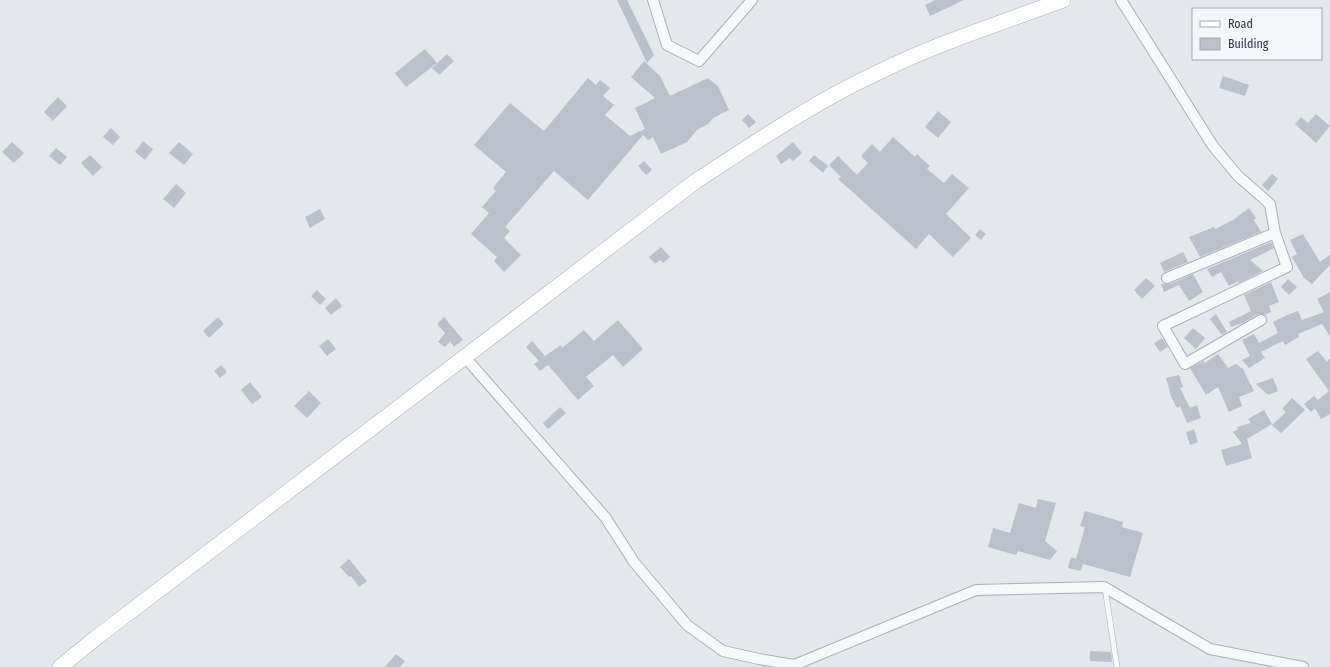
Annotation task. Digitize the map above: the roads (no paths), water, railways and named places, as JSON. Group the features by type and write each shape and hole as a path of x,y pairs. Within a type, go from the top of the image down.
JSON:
{"main road":[{"path":"60,667 97,637 464,356 696,181 796,116 878,72 918,54 1063,0"}],"street":[{"path":"653,0 667,44 699,61 752,0"},
{"path":"1121,0 1213,146 1238,176 1270,204 1275,233 1287,267 1163,326 1185,364 1261,320"},
{"path":"1167,278 1275,233"},
{"path":"464,356 605,517 634,562 687,625 724,651 759,659 794,664 976,590 1104,587 1122,595 1210,648 1303,667"}],"lane":[{"path":"1104,587 1117,667"}]}
